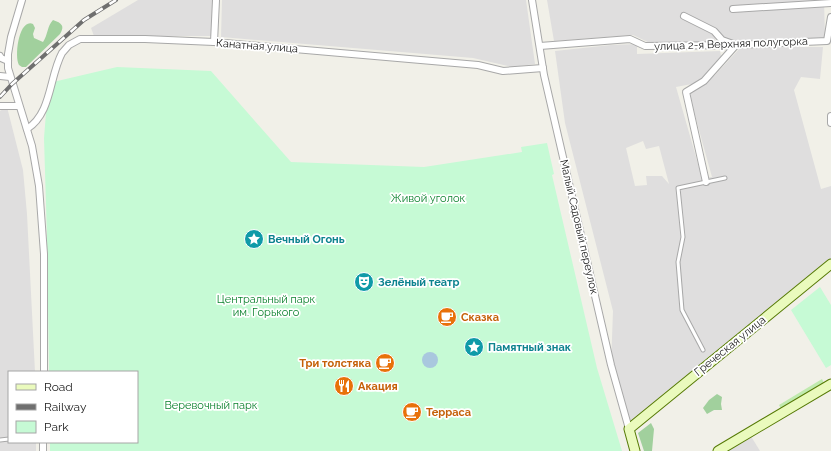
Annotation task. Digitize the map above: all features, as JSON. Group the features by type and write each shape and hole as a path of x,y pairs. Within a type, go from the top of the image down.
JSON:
{"main road":[{"name":"Греческая улица","path":"629,429 831,264"},
{"path":"718,451 831,384"},
{"name":"Малый Садовый переулок","path":"629,429 635,451"}],"street":[{"path":"22,0 11,36 8,61 10,77 27,129 35,161 39,186 44,254 44,371"},
{"path":"214,42 216,0"},
{"name":"Малый Садовый переулок","path":"532,0 543,68 611,365 629,429"},
{"path":"733,9 831,3"},
{"path":"684,16 714,31 722,40 736,45 704,81 686,92 706,182"},
{"name":"улица 2-я Верхняя полугорка","path":"540,46 630,40 646,46 736,45 827,41 831,17"},
{"name":"Канатная улица","path":"27,129 36,123 40,117 62,53 76,40 86,38 214,42 478,65 504,71 543,68"},
{"path":"0,56 8,61"},
{"path":"0,76 10,77"},
{"path":"0,106 19,106"},
{"path":"831,116 831,123"}],"lane":[{"path":"703,350 682,310 678,262 683,237 678,188 725,178"}],"shaded area":[{"path":"138,0 215,0 213,36 94,36 91,28"},
{"path":"222,0 526,0 535,64 512,67 473,58 221,37"},
{"path":"547,0 824,0 825,38 730,41 725,39 714,27 682,13 681,18 714,35 716,42 650,43 633,35 554,41"},
{"path":"637,44 637,54 720,51 722,61 703,80 697,83 676,87 702,178 712,177 689,94 715,75 741,47 823,47 820,79 801,77 794,90 821,189 831,186 831,264 629,429 611,365 613,311 565,123 555,51 611,45","holes":["643,141 646,149 659,146 669,184 662,176 646,176 647,185 635,186 626,148"]},
{"path":"7,107 23,170 27,214 35,371 8,371 8,443 36,443 36,451 0,451 0,111"},
{"path":"749,433 760,451 718,451"}],"green space":[{"path":"53,20 62,25 60,34 26,67 19,65 17,54 18,46 21,32 24,27 28,24 33,24 35,28 33,34 34,38 43,42"},
{"name":"Центральный парк им. Горького","path":"117,67 211,71 291,162 424,167 522,152 521,147 547,143 554,174 552,175 597,368 622,451 50,451 50,443 138,443 138,371 49,371 44,138 46,113 53,82"},
{"path":"820,287 831,305 831,365 826,368 791,310"},
{"path":"822,379 824,383 781,409 779,405"},
{"path":"717,394 722,397 722,410 714,410 707,414 703,408 709,400"},
{"path":"651,423 654,429 652,451 644,451 638,433"}],"water":[{"path":"430,352 436,354 438,360 436,366 430,368 424,366 422,360 424,354"}],"railway":[{"path":"0,97 12,84 84,20 116,0"}],"place":[{"name":"Вечный Огонь","path":"254,239"},
{"name":"Зелёный театр","path":"364,282"},
{"name":"Сказка","path":"447,317"},
{"name":"Памятный знак","path":"474,347"},
{"name":"Три толстяка","path":"385,363"},
{"name":"Акация","path":"344,386"},
{"name":"Терраса","path":"412,412"}],"park label":[{"name":"Живой уголок","path":"428,198"},
{"name":"Веревочный парк","path":"211,405"}]}
